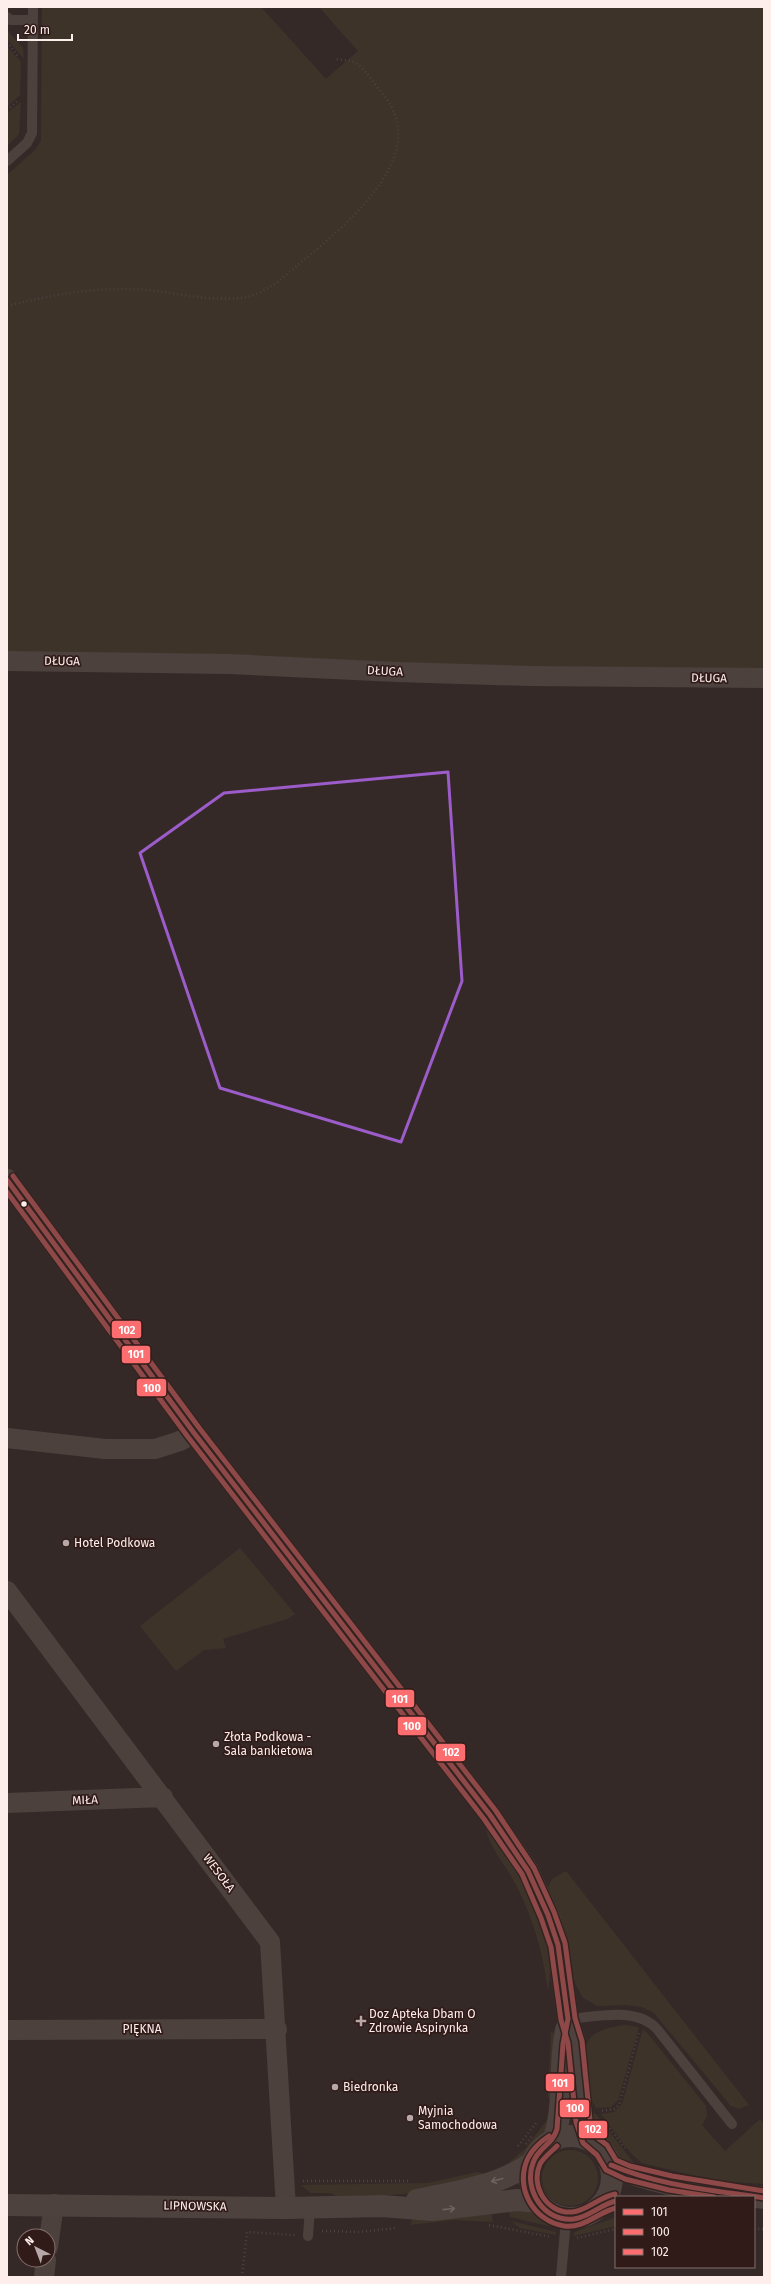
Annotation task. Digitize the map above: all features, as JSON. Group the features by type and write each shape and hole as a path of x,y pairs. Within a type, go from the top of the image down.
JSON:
{"main road":[{"path":"7,1180 194,1433 476,1796 518,1854 539,1894 558,1945 568,2019 576,2049 582,2121 589,2140"},
{"path":"553,2141 559,2116 563,2044 568,2019"},
{"path":"569,2136 589,2140 602,2150 611,2165 612,2183 610,2202 589,2215 577,2219 566,2219 549,2212 538,2202 530,2184 532,2163 540,2150 553,2141 569,2136"},
{"name":"LIPNOWSKA","path":"382,2206 434,2197 500,2180 515,2174 532,2163"},
{"path":"611,2165 628,2173 660,2181 742,2196"},
{"name":"LIPNOWSKA","path":"7,2205 54,2204 286,2208 382,2206 432,2210 516,2200 538,2202"}],"street":[{"name":"DŁUGA","path":"7,661 230,664 397,672 531,676 764,678"},
{"path":"7,1438 105,1449 154,1449 180,1441 194,1433"},
{"name":"WESOŁA","path":"7,1590 270,1942 277,2029 286,2208"},
{"name":"MIŁA","path":"7,1803 163,1797"},
{"name":"PIĘKNA","path":"7,2030 277,2029"},
{"path":"51,2228 54,2204"}],"lane":[{"path":"7,161 27,143 32,133 33,7"},
{"path":"7,17 10,20 33,20"},
{"path":"568,2019 631,2015 646,2019 657,2029 732,2124"},
{"path":"308,2234 310,2208"},
{"path":"561,2277 566,2219"}],"path":[{"path":"7,306 47,295 94,289 146,289 226,298 246,297 263,291 279,281 367,202 385,176 398,144 395,114 386,98 355,62 335,59"},
{"path":"284,2181 413,2181"},
{"path":"242,2277 247,2232 308,2234 359,2232 402,2228"}],"highlighted area":[{"path":"448,772 462,981 401,1142 220,1088 140,853 224,793"}],"shaded area":[{"path":"42,7 261,7 326,79 358,51 319,7 764,7 764,670 556,668 7,653 7,175 35,150 41,141"},
{"path":"7,30 23,48 24,59 7,39"},
{"path":"7,46 21,62 20,95 7,107"},
{"path":"21,102 19,134 7,146 7,113"},
{"path":"240,1548 295,1614 287,1619 223,1639 226,1648 204,1650 176,1671 140,1626"},
{"path":"486,1827 516,1873 540,1922 550,1958 548,1991 540,1949 532,1922 515,1883 490,1842"},
{"path":"566,1871 749,2105 739,2109 731,2106 654,2013 642,2007 626,2005 598,2006 583,1998 575,1983 567,1942 548,1887 552,1879"},
{"path":"626,2025 639,2027 618,2100 611,2107 596,2108 592,2101 585,2060 585,2049 589,2040 596,2033 608,2028"},
{"path":"643,2029 706,2106 707,2116 702,2125 725,2151 760,2119 764,2124 764,2184 718,2181 642,2163 620,2140 601,2114 614,2112 622,2104"},
{"path":"551,2031 555,2034 554,2098 548,2098"},
{"path":"587,2114 596,2114 636,2166 615,2158 598,2137"},
{"path":"550,2116 546,2132 531,2147 524,2157 505,2166 525,2149"},
{"path":"570,2150 581,2152 590,2158 596,2167 598,2178 596,2189 590,2198 581,2204 570,2206 559,2204 550,2198 544,2189 542,2178 544,2167 550,2158 559,2152"},
{"path":"477,2172 482,2173 485,2177 426,2192 389,2195 336,2196 331,2193 311,2193 301,2185 428,2183"},
{"path":"509,2208 531,2211 553,2227 510,2217"},
{"path":"491,2211 493,2222 454,2220 410,2225 413,2218"},
{"path":"615,2217 615,2226 573,2236 575,2232"},
{"path":"511,2221 556,2232 556,2235 520,2228"}],"transit line":[{"name":"102","path":"13,1176 200,1429 496,1811 534,1868 554,1912 565,1943 575,2018 582,2041 590,2120 595,2136 607,2145 616,2160 630,2166 672,2176 764,2191"},
{"name":"101","path":"7,1180 194,1433 490,1815 528,1871 548,1915 558,1945 568,2019 563,2044 557,2129 552,2139 535,2158 531,2173 531,2183 538,2202 545,2210 554,2216 563,2219 580,2218 615,2201"},
{"name":"100","path":"7,1192 188,1437 484,1819 522,1874 541,1918 551,1947 561,2020 568,2043 576,2122 583,2143 597,2155 606,2170 625,2179 669,2190 708,2196"},
{"name":"100","path":"549,2136 532,2151 524,2169 523,2180 525,2191 535,2210 553,2223 571,2226 584,2223 615,2208"},
{"name":"102","path":"557,2146 542,2161 537,2172 539,2189 548,2203 555,2208 572,2212 583,2209 615,2194"},
{"name":"101","path":"611,2165 667,2183 750,2196"},
{"name":"101","path":"755,2197 764,2198"}],"place":[{"name":"Hotel Podkowa","path":"66,1543"},
{"name":"Złota Podkowa - Sala bankietowa","path":"216,1744"},
{"name":"Doz Apteka Dbam O Zdrowie Aspirynka","path":"361,2021"},
{"name":"Biedronka","path":"335,2087"},
{"name":"Myjnia Samochodowa","path":"410,2118"}]}
